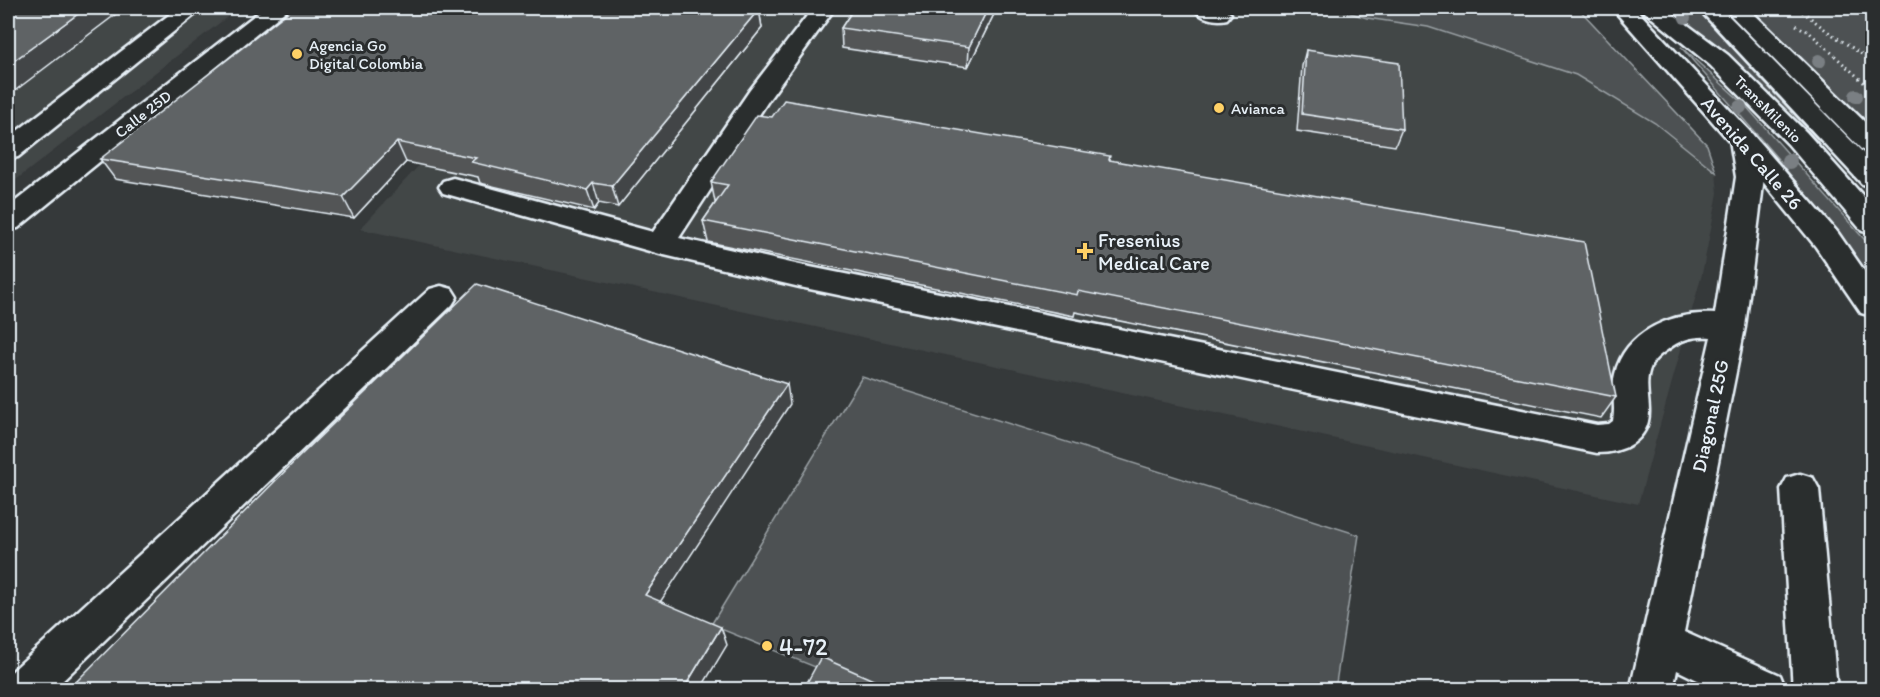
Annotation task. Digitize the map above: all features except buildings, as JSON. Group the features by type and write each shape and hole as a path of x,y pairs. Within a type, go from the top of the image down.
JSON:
{"street":[{"path":"8,151 192,8"},
{"name":"Calle 25D","path":"8,221 269,8"},
{"path":"660,244 759,95 824,8"},
{"name":"Avenida Calle 26","path":"1623,8 1743,140 1827,240 1872,305"},
{"name":"TransMilenio","path":"1651,8 1719,60 1797,138 1872,224"},
{"path":"1709,8 1872,178"},
{"path":"1735,8 1872,144"},
{"name":"Diagonal 25G","path":"1651,690 1729,327 1750,177 1743,140"},
{"path":"453,187 660,244 800,276 1597,439 1621,435 1628,428 1632,419 1632,365 1638,354 1666,332 1678,327 1700,324 1729,327"},
{"path":"22,690 441,297"},
{"path":"1800,489 1815,690"},
{"path":"1662,642 1765,690"}],"path":[{"path":"1798,8 1872,62"},
{"path":"1793,23 1810,33 1872,90"}],"shaded area":[{"path":"8,8 239,8 8,186"},
{"name":"Fresenius Medical Care","path":"565,8 1334,8 1367,18 1428,27 1576,75 1655,123 1716,172 1718,193 1702,274 1638,504 360,229"},
{"path":"1334,8 1578,8 1707,145 1716,172 1655,123 1576,75 1428,27 1367,18"},
{"path":"1667,8 1696,8 1819,142 1722,53"},
{"path":"1750,8 1861,8 1872,17 1872,127"},
{"path":"1681,47 1744,104 1872,248 1872,280 1777,158"},
{"path":"862,377 1359,535 1335,689 870,689 711,625"}],"place":[{"name":"Agencia Go Digital Colombia","path":"297,54"},
{"name":"Avianca","path":"1219,108"},
{"name":"Fresenius Medical Care","path":"1085,251"},
{"name":"4-72","path":"767,646"}]}
